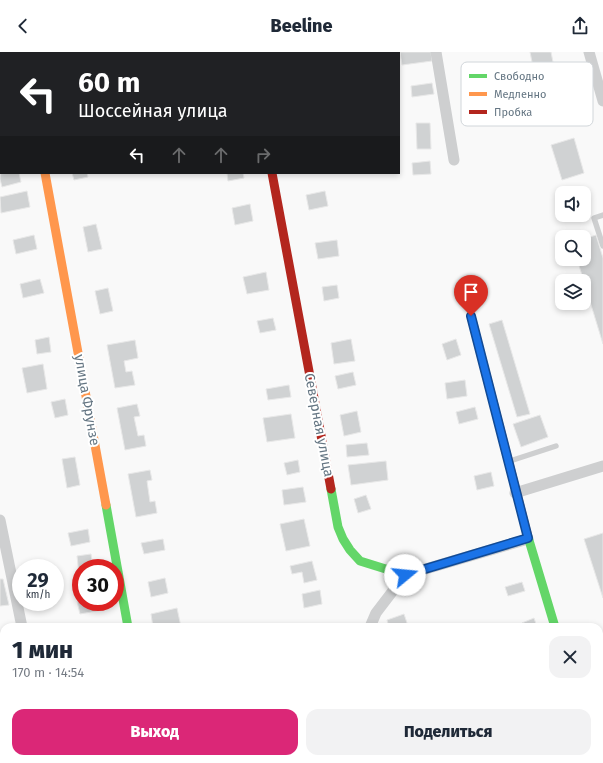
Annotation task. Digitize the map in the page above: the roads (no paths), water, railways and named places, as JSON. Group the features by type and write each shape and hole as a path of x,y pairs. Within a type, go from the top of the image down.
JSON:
{"street":[{"path":"436,52 454,160"},
{"path":"589,52 592,62"},
{"path":"593,66 603,101"},
{"name":"улица Фрунзе","path":"45,174 127,623"},
{"name":"Северная улица","path":"272,174 338,527 350,550 360,560 405,575"},
{"path":"471,316 515,494 554,623"},
{"path":"515,494 603,466"},
{"path":"0,520 21,623"},
{"path":"372,623 376,613 405,575 528,538"}],"lane":[{"path":"603,215 594,218 603,246"},
{"path":"508,462 556,446"}]}
